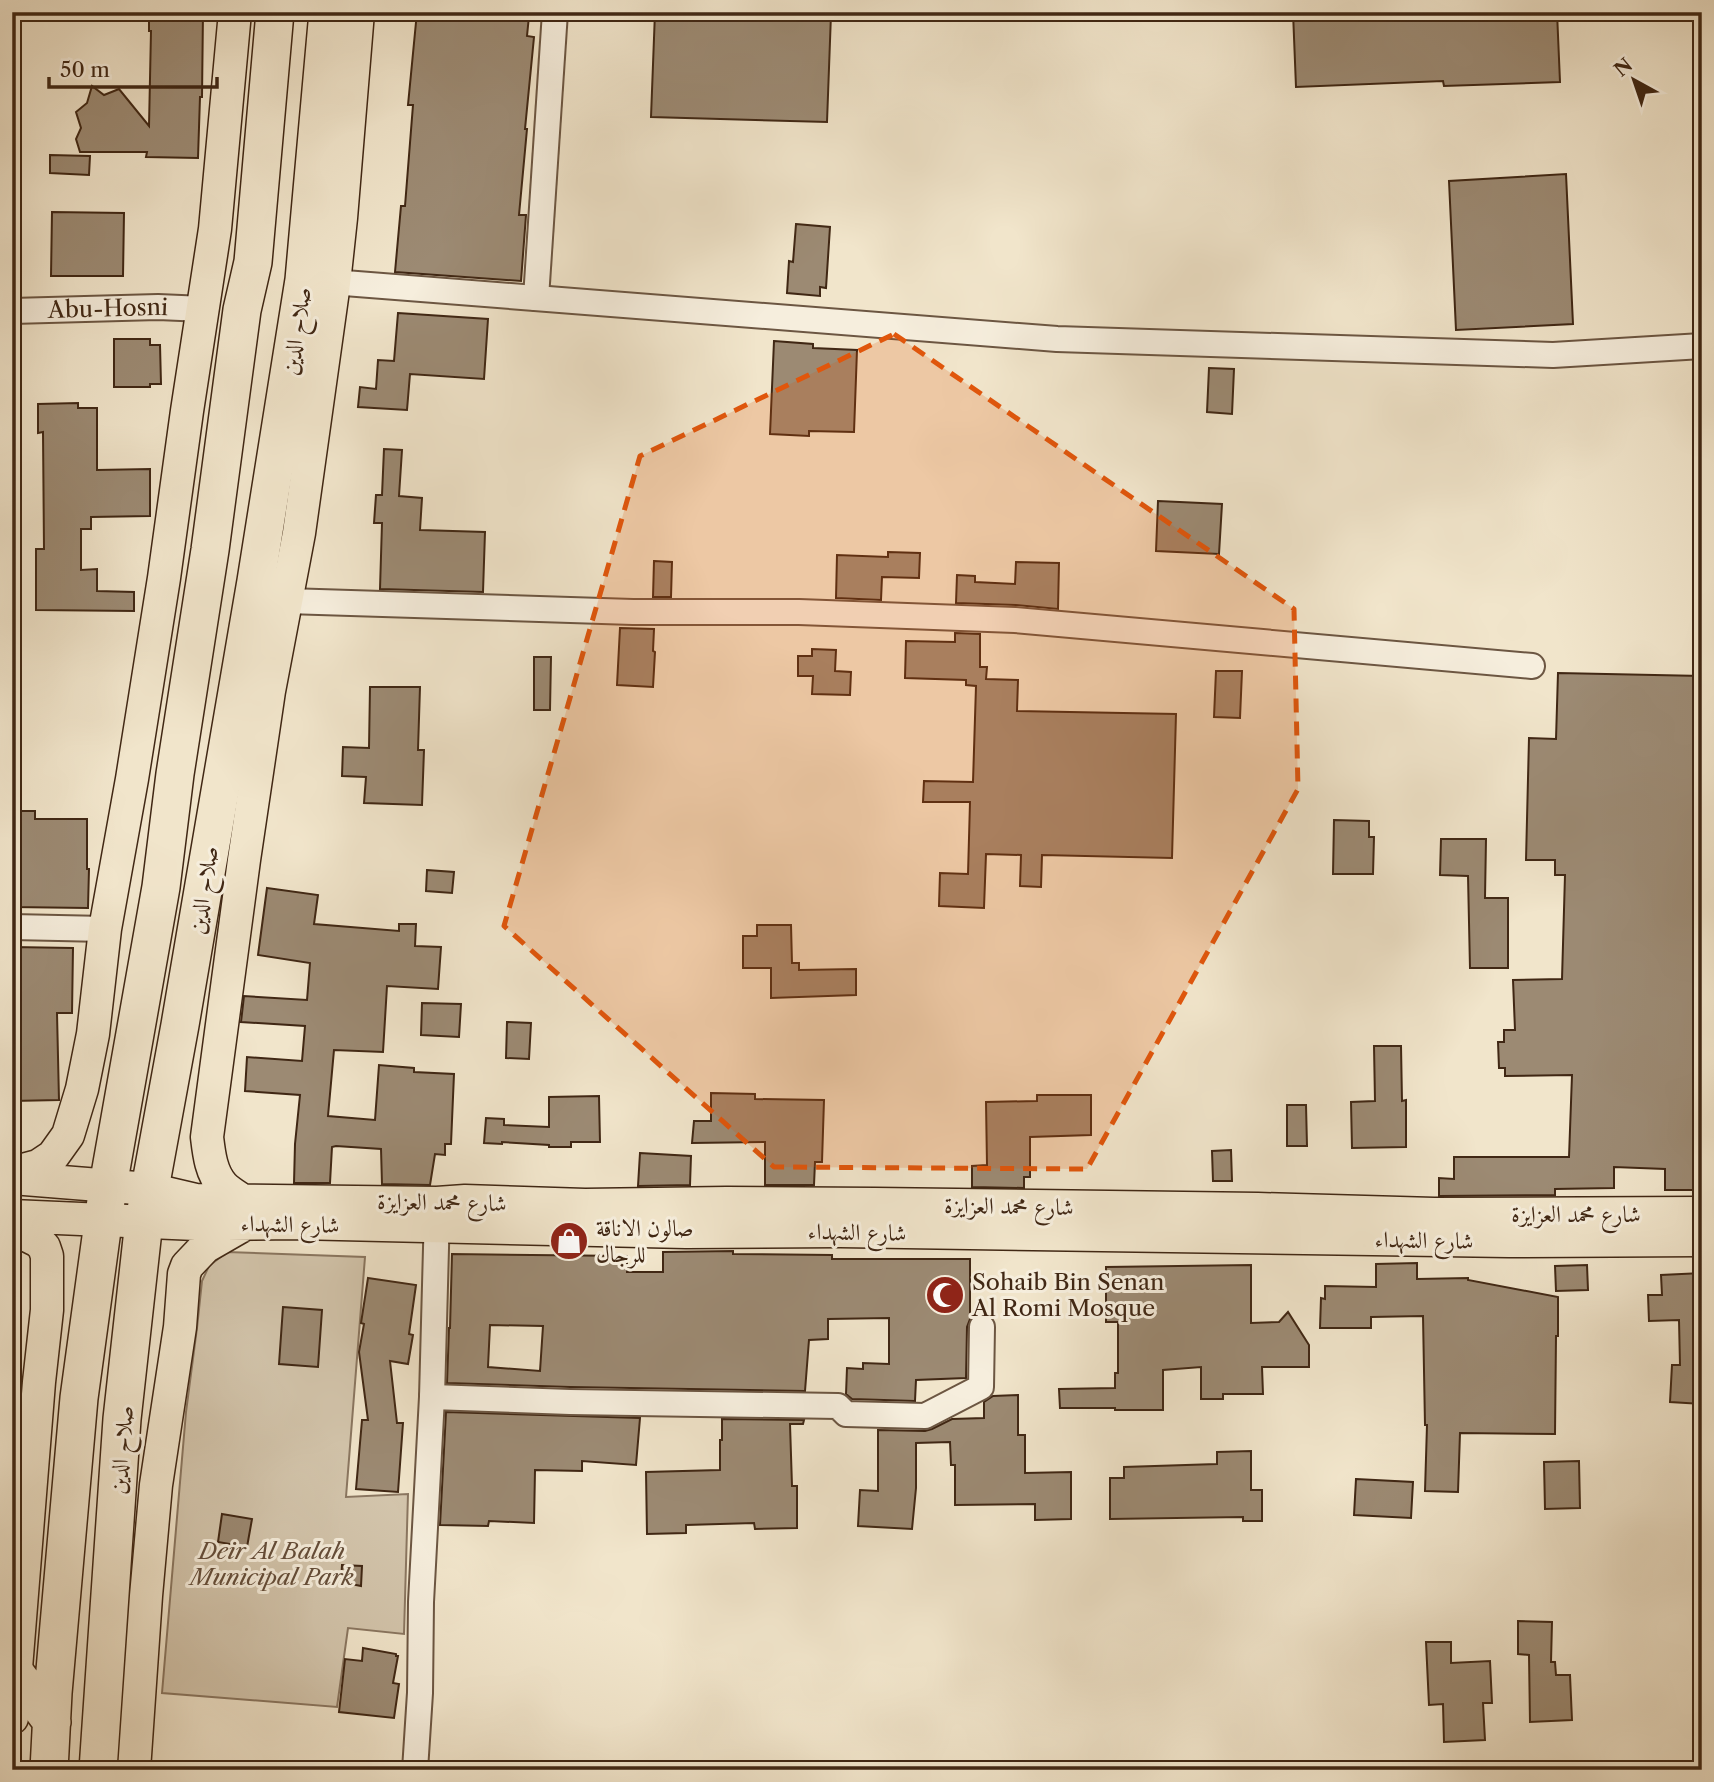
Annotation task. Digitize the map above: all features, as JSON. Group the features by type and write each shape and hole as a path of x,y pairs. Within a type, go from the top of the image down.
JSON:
{"highway":[{"name":"صلاح الدين","path":"49,1770 79,1398 106,1202 161,887 242,310 253,262 275,12"},
{"name":"صلاح الدين","path":"98,1770 122,1419 146,1205 185,998 256,581 319,281 328,12"},
{"path":"16,1674 52,1723"}],"main road":[{"path":"12,1175 38,1166 53,1156 68,1135 82,1089 93,1034 105,929 149,672 204,309 215,229 235,12"},
{"path":"134,1770 156,1485 180,1327 184,1274 187,1266 205,1247 244,1212 214,1172 207,1137 269,691 299,533 319,281 341,218 358,12"},
{"path":"12,1175 106,1202"},
{"name":"شارع محمد العزايزة","path":"244,1212 438,1215 466,1201 585,1205 727,1203 1258,1209 1434,1214 1702,1213"},
{"path":"12,1216 106,1202"},
{"name":"شارع الشهداء","path":"106,1202 146,1205 197,1224 244,1212"},
{"name":"شارع الشهداء","path":"438,1215 686,1232 1156,1234 1509,1241 1702,1240"},
{"path":"12,1228 38,1241 47,1256 47,1310 22,1476 16,1674 12,1718"}],"street":[{"path":"536,298 555,12"},
{"path":"319,281 1057,339 1553,355 1702,346"},
{"name":"Abu-Hosni","path":"12,311 158,307 204,309"},
{"path":"256,581 277,591 287,601 633,612 799,612 1015,620 1532,666"},
{"path":"12,927 105,929"},
{"path":"415,1770 438,1215"},
{"path":"432,1397 838,1406 846,1415 925,1416 981,1387 982,1327"}],"highlighted area":[{"path":"894,334 1294,609 1298,789 1087,1169 774,1167 504,926 640,456"}],"green space":[{"name":"Deir Al Balah Municipal Park","path":"227,1252 365,1257 346,1497 408,1494 404,1634 348,1628 337,1707 162,1693 186,1412 202,1281 209,1266"}],"building":[{"path":"149,12 203,12 198,158 146,157 147,152 80,152 76,139 81,128 76,112 87,103 92,86 104,95 119,89 149,126"},
{"path":"417,12 529,16 527,36 534,37 519,215 526,215 521,281 395,272 401,206 405,206 413,105 408,105"},
{"path":"655,12 831,14 827,122 651,117"},
{"path":"1293,12 1557,12 1560,82 1444,86 1443,81 1296,87"},
{"path":"50,155 90,156 89,175 50,173"},
{"path":"1566,174 1573,324 1456,330 1449,181"},
{"path":"52,212 124,213 123,276 51,276"},
{"path":"796,224 830,227 826,288 820,287 820,296 787,293 789,261 793,262"},
{"path":"398,313 488,319 484,379 410,374 407,410 358,407 360,387 376,389 378,360 394,361"},
{"path":"114,339 150,339 150,345 160,345 161,384 150,384 150,387 114,387"},
{"path":"774,341 813,344 813,348 857,350 854,432 809,431 809,436 770,434"},
{"path":"1209,368 1234,369 1232,414 1207,412"},
{"path":"78,403 78,408 97,408 97,470 150,469 150,516 91,517 91,529 81,529 81,570 97,569 97,591 134,592 134,611 36,610 36,549 44,549 43,432 38,433 38,404"},
{"path":"384,449 402,450 399,496 422,498 420,530 485,532 483,592 380,589 382,523 374,523 376,495 382,495"},
{"path":"1158,501 1222,504 1219,554 1156,551"},
{"path":"888,552 920,553 919,578 882,577 881,600 836,598 837,555 888,557"},
{"path":"654,561 672,562 671,597 653,597"},
{"path":"1016,562 1059,563 1058,609 956,603 957,575 975,576 975,582 1015,584"},
{"path":"620,628 654,629 653,687 617,685"},
{"path":"955,633 980,634 980,667 987,667 986,679 1018,680 1017,711 1176,714 1172,858 1042,855 1041,887 1020,886 1021,855 986,854 984,908 939,906 940,873 968,874 970,802 923,802 924,781 973,782 976,686 966,685 966,680 905,678 906,641 955,642"},
{"path":"812,649 836,650 835,671 851,672 850,695 812,694 813,676 798,676 798,656 812,656"},
{"path":"534,657 551,657 550,710 534,710"},
{"path":"1216,671 1242,671 1240,718 1214,717"},
{"path":"1558,673 1702,676 1702,1190 1665,1190 1665,1169 1614,1167 1614,1188 1555,1189 1555,1195 1439,1196 1439,1178 1454,1179 1454,1157 1569,1157 1572,1075 1505,1076 1505,1068 1499,1068 1498,1042 1504,1042 1504,1030 1515,1030 1513,980 1562,979 1565,875 1555,875 1555,860 1526,860 1529,738 1556,739"},
{"path":"370,687 420,687 418,750 424,750 422,805 364,803 366,777 342,776 343,747 369,748"},
{"path":"12,811 35,811 35,819 87,819 88,908 12,907"},
{"path":"1334,820 1369,821 1369,837 1374,837 1373,874 1333,874"},
{"path":"1441,839 1486,839 1485,898 1508,898 1508,968 1470,968 1468,876 1440,875"},
{"path":"427,870 454,872 452,893 426,891"},
{"path":"267,888 318,895 314,924 399,931 399,924 416,924 415,946 441,947 438,989 387,986 383,1052 334,1050 328,1116 375,1120 379,1065 414,1068 414,1072 454,1074 451,1144 445,1144 445,1155 435,1154 430,1185 382,1184 381,1149 336,1146 332,1147 330,1183 294,1183 300,1095 245,1091 247,1057 302,1061 305,1026 241,1022 244,996 307,1000 310,963 258,955"},
{"path":"757,925 791,925 792,963 799,963 799,970 856,969 856,995 771,998 771,968 743,968 743,936 757,936"},
{"path":"12,947 73,948 72,1013 57,1013 59,1100 12,1101"},
{"path":"422,1003 461,1004 459,1037 421,1035"},
{"path":"507,1022 531,1023 529,1059 506,1058"},
{"path":"1374,1046 1401,1046 1402,1101 1406,1100 1406,1147 1352,1148 1351,1102 1375,1101"},
{"path":"711,1093 755,1094 755,1099 824,1100 822,1162 815,1162 814,1185 765,1185 765,1142 692,1143 694,1121 711,1121"},
{"path":"1037,1095 1091,1095 1091,1135 1030,1137 1030,1177 1024,1177 1024,1188 972,1187 972,1166 987,1165 986,1102 1037,1101"},
{"path":"599,1096 600,1142 571,1142 571,1147 484,1143 486,1118 504,1119 504,1125 549,1127 549,1097"},
{"path":"1287,1105 1306,1105 1307,1146 1287,1146"},
{"path":"1231,1150 1232,1181 1213,1181 1212,1151"},
{"path":"640,1153 691,1156 690,1185 638,1186"},
{"path":"733,1251 733,1254 832,1255 832,1259 970,1259 966,1378 916,1380 915,1401 852,1399 846,1394 847,1368 863,1369 863,1363 889,1364 889,1318 828,1319 828,1339 809,1340 805,1391 447,1383 452,1254 627,1256 627,1272 663,1272 663,1252","holes":["490,1325 543,1326 540,1371 488,1367"]},
{"path":"1417,1263 1417,1279 1468,1278 1558,1297 1555,1434 1460,1433 1458,1492 1425,1491 1427,1425 1423,1316 1371,1317 1371,1328 1320,1328 1321,1298 1325,1299 1325,1286 1376,1287 1376,1264"},
{"path":"1251,1265 1251,1323 1279,1322 1288,1312 1309,1345 1309,1367 1262,1367 1263,1394 1223,1394 1223,1399 1201,1399 1201,1367 1163,1370 1163,1410 1060,1408 1059,1389 1115,1388 1115,1373 1118,1373 1118,1322 1106,1322 1106,1267"},
{"path":"1587,1265 1588,1290 1556,1291 1555,1266"},
{"path":"1702,1273 1702,1404 1670,1402 1672,1365 1680,1365 1679,1320 1649,1321 1648,1295 1662,1295 1661,1275"},
{"path":"368,1278 416,1285 408,1364 390,1361 397,1423 403,1423 398,1492 356,1489 362,1420 368,1420 359,1352"},
{"path":"283,1307 322,1310 318,1367 279,1364"},
{"path":"1018,1395 1018,1435 1025,1435 1025,1473 1071,1472 1071,1519 1035,1520 1035,1504 955,1505 955,1465 951,1465 950,1442 916,1443 912,1529 858,1526 860,1490 878,1491 878,1430 925,1431 952,1419 984,1418 984,1402 993,1396"},
{"path":"446,1412 640,1418 636,1465 582,1461 582,1471 535,1470 534,1523 489,1521 488,1526 440,1525"},
{"path":"722,1419 804,1420 803,1424 790,1424 792,1486 797,1486 797,1528 755,1529 754,1523 686,1525 686,1533 647,1534 646,1472 720,1470"},
{"path":"1251,1451 1251,1490 1262,1490 1262,1521 1243,1521 1243,1517 1110,1519 1110,1478 1124,1478 1124,1467 1217,1464 1217,1452"},
{"path":"1579,1461 1580,1508 1545,1509 1544,1462"},
{"path":"1356,1479 1413,1482 1411,1518 1354,1515"},
{"path":"222,1514 252,1519 247,1547 218,1542"},
{"path":"342,1565 362,1566 361,1586 341,1582"},
{"path":"1518,1621 1552,1622 1551,1662 1555,1662 1556,1675 1570,1675 1572,1720 1530,1722 1529,1655 1518,1654"},
{"path":"1426,1642 1451,1642 1451,1663 1490,1661 1492,1703 1483,1703 1485,1740 1444,1742 1443,1704 1429,1705"},
{"path":"363,1648 398,1656 393,1683 399,1684 394,1718 339,1712 345,1659 362,1661"}],"place":[{"name":"صالون الاناقة للرجال","path":"569,1241"},
{"name":"Sohaib Bin Senan Al Romi Mosque","path":"945,1295"}]}
